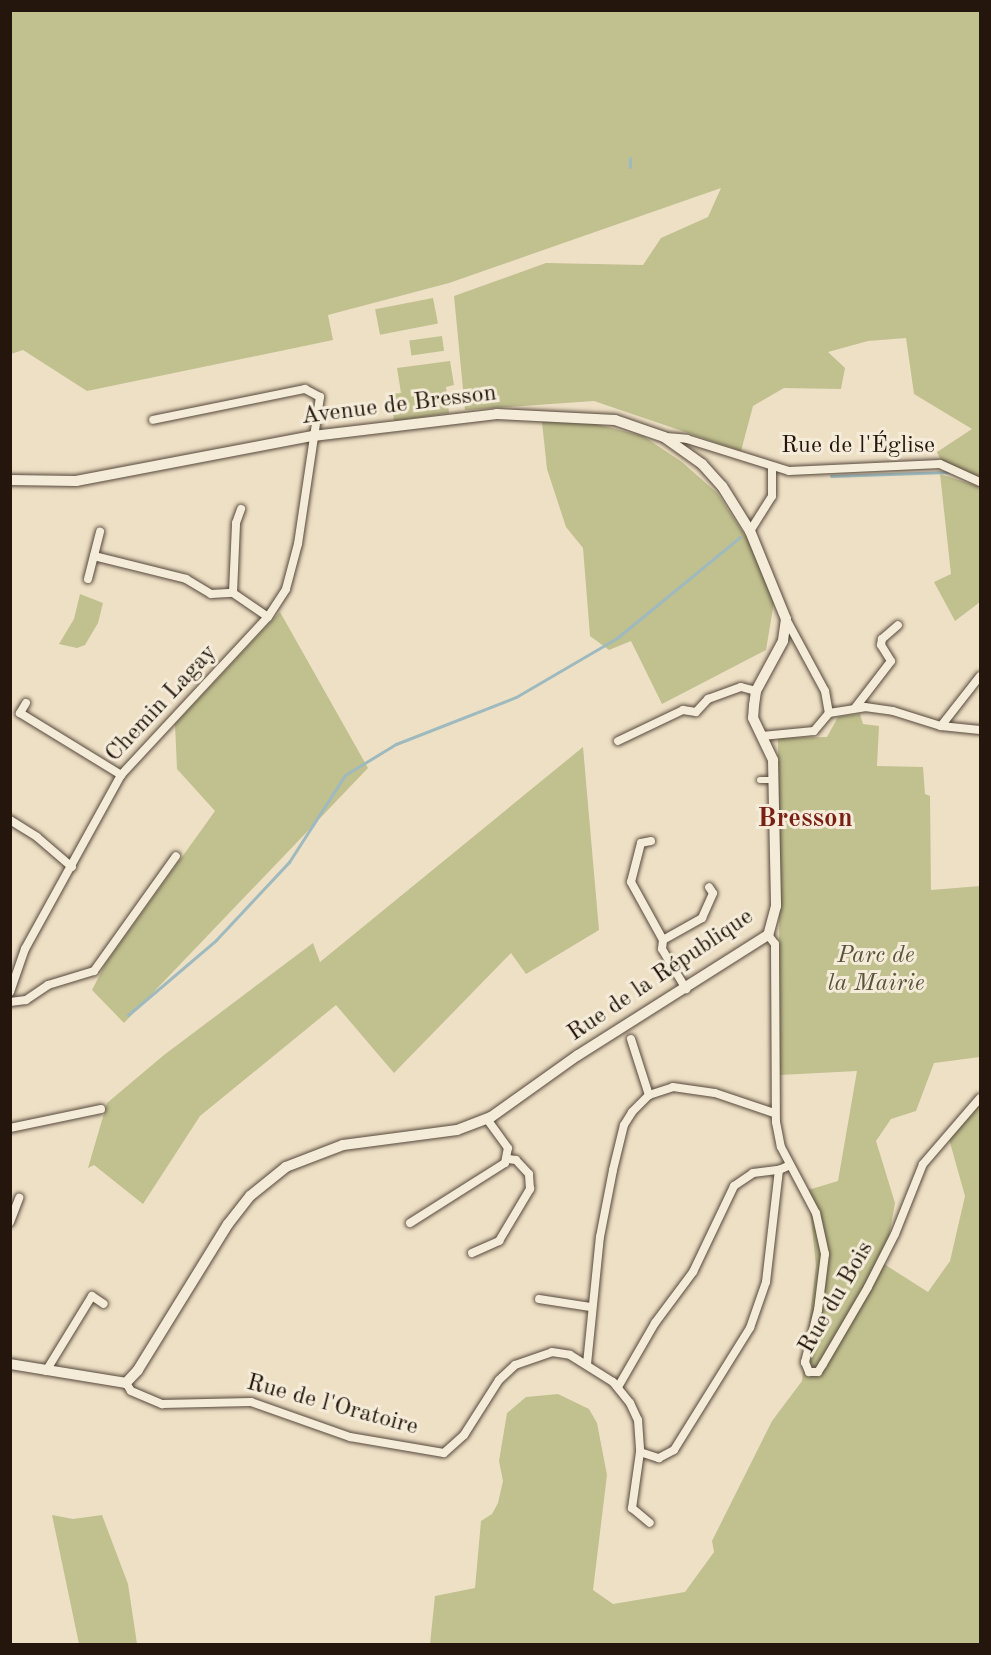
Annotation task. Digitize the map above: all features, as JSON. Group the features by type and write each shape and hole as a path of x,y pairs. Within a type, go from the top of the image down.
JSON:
{"street":[{"name":"Chemin Lagay","path":"10,992 25,949 121,775 268,617 286,588 298,544 320,397 305,389 153,420"},
{"name":"Avenue de Bresson","path":"10,480 76,481 314,436 521,413 615,420 664,437 702,464 722,486 750,531 786,619"},
{"name":"Rue de l'Église","path":"664,437 687,439 789,471 940,464 981,482"},
{"path":"750,531 772,496 772,467"},
{"path":"233,592 236,523 241,509"},
{"path":"87,579 100,532"},
{"path":"94,556 186,579 211,594 233,592 268,617"},
{"path":"786,619 825,691 829,713"},
{"name":"Rue de la République","path":"126,1383 138,1370 228,1224 250,1196 286,1167 343,1145 457,1130 487,1119 578,1055 686,989 768,935 776,906 776,780 773,760 753,718 756,691 783,641 786,619"},
{"path":"855,708 891,661 881,645 882,639 898,625"},
{"path":"941,726 958,699 981,676"},
{"path":"618,741 683,710 696,712 708,699 741,687 756,691"},
{"path":"26,703 20,713 121,775"},
{"path":"762,736 814,731 829,713 855,708 893,711 941,726 981,730"},
{"path":"760,780 776,780"},
{"path":"10,820 37,837 72,867"},
{"path":"651,841 641,843 631,882 663,940 662,949 686,989"},
{"path":"10,1002 26,1000 48,985 94,971 176,856"},
{"path":"663,940 702,918 713,894 709,887"},
{"name":"Rue du Bois","path":"768,935 775,944 774,1113 790,1165 816,1213 825,1254 818,1310 805,1362 807,1370 815,1373 868,1287 895,1234 923,1164 981,1098"},
{"path":"631,1039 649,1095"},
{"path":"587,1364 590,1307 608,1196 624,1125 649,1095 673,1087 689,1087 774,1113"},
{"path":"10,1128 101,1109"},
{"path":"487,1119 508,1148 508,1159"},
{"path":"410,1223 508,1159 516,1160 528,1174 530,1189 499,1241 472,1253"},
{"path":"618,1387 655,1323 693,1272 734,1186 753,1173 779,1170 790,1165"},
{"path":"640,1452 655,1459 666,1457 674,1450 750,1328 766,1282 779,1170"},
{"path":"10,1222 19,1198"},
{"path":"46,1371 92,1296 104,1304"},
{"path":"539,1299 590,1307"},
{"name":"Rue de l'Oratoire","path":"126,1383 131,1391 162,1404 251,1402 350,1437 444,1452 464,1435 499,1380 515,1365 552,1352 587,1364 618,1387 638,1420 640,1452 632,1509 650,1523"},
{"path":"10,1364 126,1383"}],"green space":[{"path":"10,11 980,11 980,482 941,461 937,452 972,429 914,394 906,338 868,341 828,352 845,368 841,389 784,388 753,406 741,451 594,401 465,410 454,296 546,263 643,265 661,238 708,217 721,188 449,283 328,315 333,340 87,391 23,350 11,354"},
{"path":"433,298 438,324 380,335 375,309"},
{"path":"442,336 444,351 411,355 409,341"},
{"path":"450,361 454,385 446,387 449,413 394,421 391,394 401,393 397,368"},
{"path":"542,422 596,424 643,436 682,462 717,493 752,546 775,596 766,650 662,704 631,641 609,650 590,636 583,548 566,527 547,469"},
{"path":"940,474 980,487 980,602 955,621 934,582 951,574"},
{"path":"80,594 103,603 98,623 85,645 77,648 59,644 74,619"},
{"path":"280,612 368,768 124,1023 92,990 106,963 215,811 177,769 175,724"},
{"name":"Parc de la Mairie","path":"860,714 863,724 879,726 877,766 923,767 925,794 930,796 931,890 980,886 980,1057 934,1063 916,1111 891,1119 876,1141 895,1203 884,1264 928,1292 950,1261 965,1196 949,1139 980,1105 980,1644 430,1644 435,1596 475,1588 481,1521 492,1514 498,1503 503,1481 499,1461 507,1413 526,1397 558,1394 589,1409 597,1423 607,1475 593,1590 613,1604 685,1592 714,1552 712,1541 772,1421 802,1381 816,1266 808,1190 838,1181 857,1071 780,1075 778,738 827,737 838,717"},
{"path":"583,747 599,930 526,974 511,953 394,1073 336,1005 200,1116 143,1204 94,1165 88,1168 107,1103 164,1055 313,943 320,962"},
{"path":"52,1515 73,1519 102,1515 128,1584 137,1644 79,1644"}],"waterway":[{"path":"630,158 630,167"},
{"path":"831,476 948,472"},
{"path":"128,1015 216,940 289,862 345,775 396,744 516,697 617,638 740,537"}],"district":[{"name":"Bresson","path":"805,819"}]}
